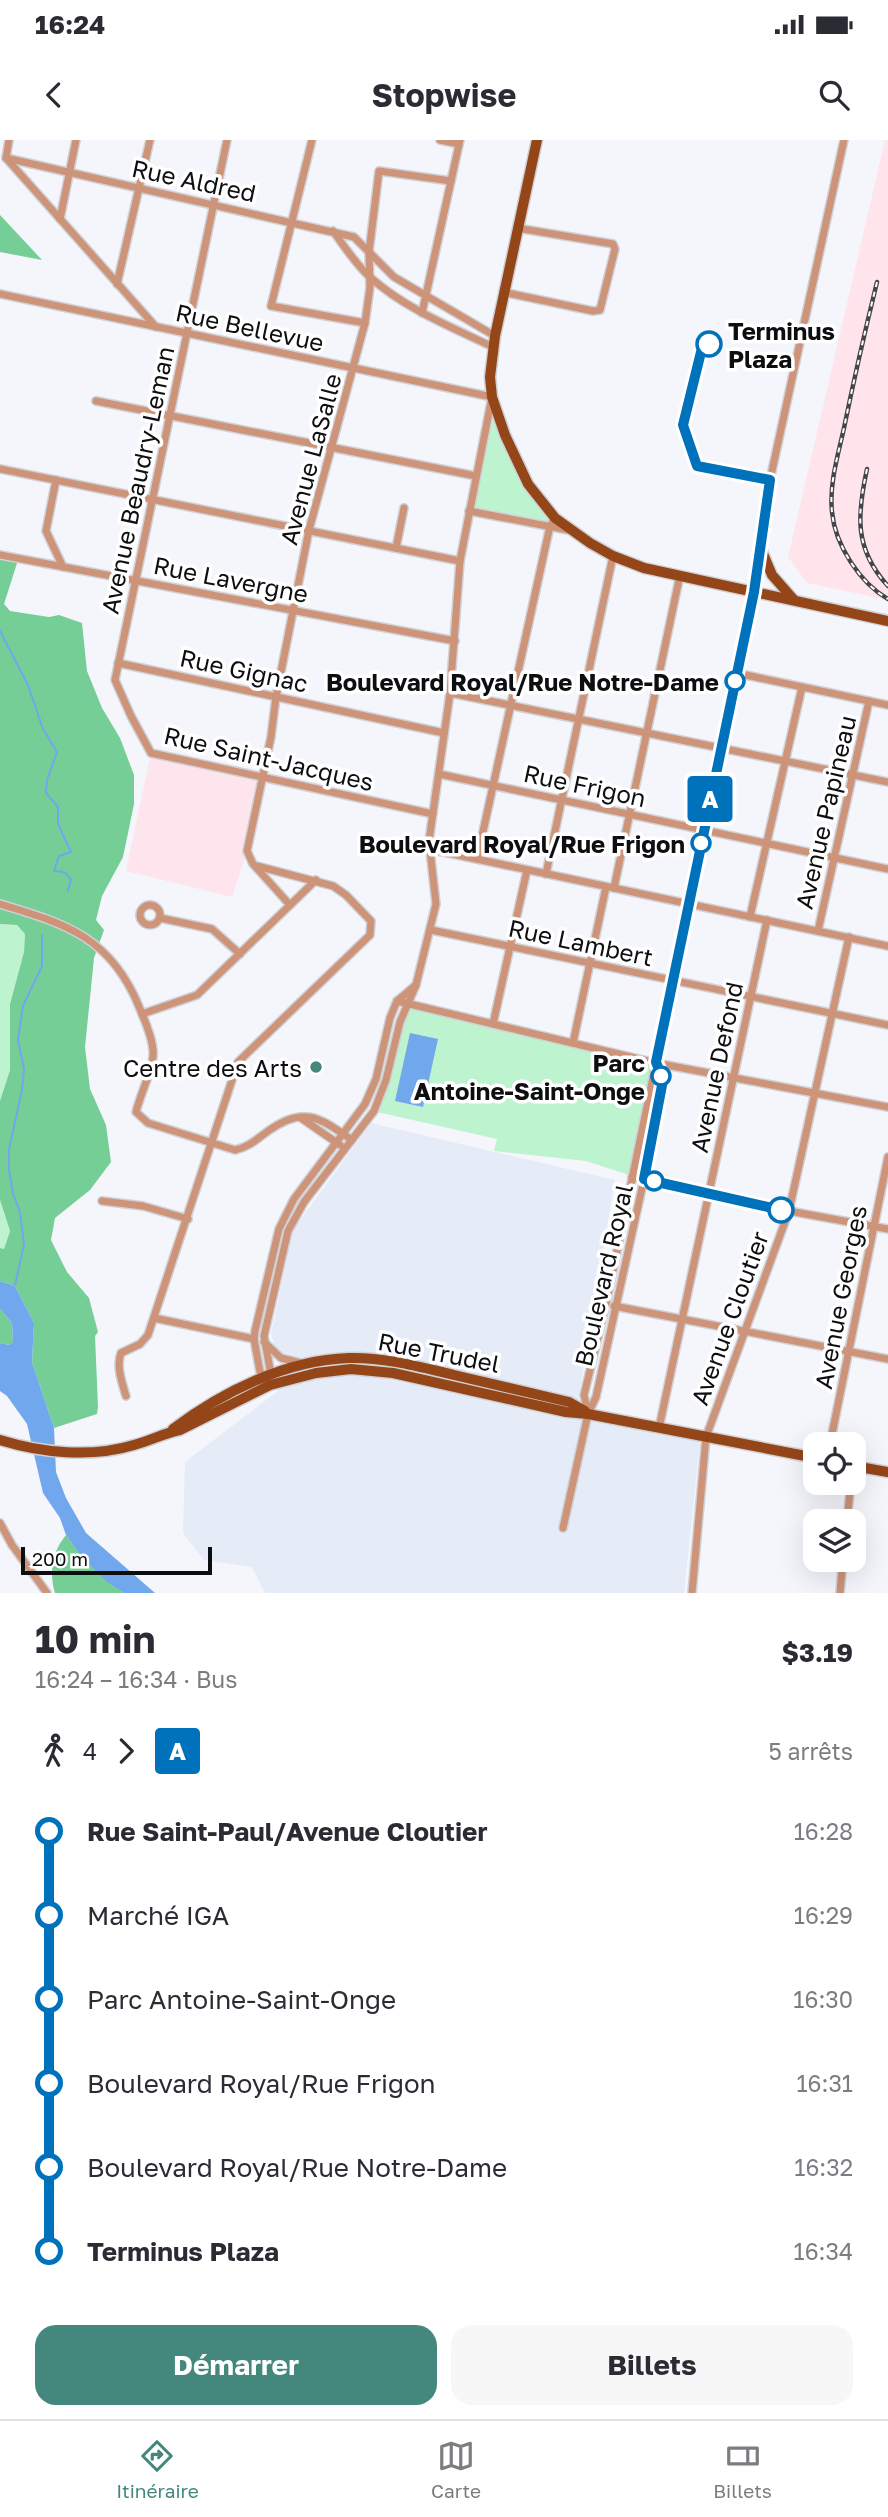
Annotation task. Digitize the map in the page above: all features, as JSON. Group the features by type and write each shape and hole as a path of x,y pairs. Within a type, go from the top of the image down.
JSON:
{"main road":[{"path":"537,140 503,292 490,377 492,397 505,435 528,484 553,522 613,556 643,568 888,621"},
{"path":"761,549 772,575 794,600"},
{"name":"Rue Trudel","path":"1,1441 41,1450 89,1453 133,1446 168,1432 224,1396 268,1381 306,1363 351,1358 395,1361 569,1402 589,1414"},
{"name":"Rue Trudel","path":"268,1381 351,1369 393,1373 566,1412 589,1414 803,1456"},
{"path":"866,1468 888,1472"}],"street":[{"path":"9,140 6,158 157,327"},
{"path":"60,219 76,140"},
{"path":"117,284 150,140"},
{"name":"Avenue Beaudry-Leman","path":"118,663 227,140"},
{"path":"312,140 271,306 365,323"},
{"path":"422,313 459,142 440,140"},
{"name":"Boulevard Royal","path":"589,1414 584,1395 606,1304 754,592 770,480 845,140"},
{"name":"Rue Aldred","path":"6,158 333,230 354,237 394,276 494,342"},
{"name":"Avenue LaSalle","path":"253,864 247,851 309,530 365,323 370,277 369,252 379,171 451,181"},
{"path":"503,292 593,312 600,310 603,304 615,249 613,244 517,228"},
{"path":"333,230 370,277 422,313 494,342"},
{"name":"Rue Bellevue","path":"0,294 492,397"},
{"path":"268,1381 270,1369 263,1342 288,1231 304,1202 374,1111 381,1097 407,1004 416,985 436,904 429,849 450,693 460,561 492,397"},
{"path":"96,401 477,477"},
{"path":"697,466 770,480"},
{"path":"0,469 460,561"},
{"path":"56,480 46,531 63,567"},
{"path":"396,548 404,508"},
{"path":"469,512 553,522 477,859"},
{"name":"Rue Lavergne","path":"0,555 455,642"},
{"path":"546,874 613,556"},
{"path":"573,1043 590,963 629,814 680,575"},
{"name":"Rue Gignac","path":"118,663 444,733"},
{"name":"Rue Saint-Jacques","path":"118,663 115,680 151,753 433,814"},
{"path":"736,673 888,705"},
{"path":"750,917 802,687"},
{"path":"450,693 888,782"},
{"name":"Avenue Papineau","path":"818,931 869,701"},
{"name":"Rue Frigon","path":"439,774 888,869"},
{"path":"429,849 888,945"},
{"path":"126,1396 119,1358 121,1353 140,1344 148,1335 238,1062 370,935 371,921 346,895 332,886 253,864"},
{"path":"253,864 290,905"},
{"path":"493,1024 527,870"},
{"path":"142,1014 197,995 316,880"},
{"path":"0,904 43,916 74,930 97,946 120,970 133,992 153,1050 136,1112 148,1123 235,1150 245,1147 284,1120 297,1116 321,1119 352,1140"},
{"path":"160,918 212,929 240,954"},
{"name":"Avenue Defond","path":"659,1427 767,920"},
{"name":"Rue Lambert","path":"430,930 888,1025"},
{"name":"Avenue Cloutier","path":"692,1593 706,1437 789,1211 849,937"},
{"path":"268,1381 260,1372 254,1339 282,1221 294,1199 365,1104 376,1079 390,1018 397,1001 416,985"},
{"path":"397,1001 656,1062 888,1107"},
{"name":"Boulevard Royal","path":"563,1528 589,1414 596,1397 644,1179 663,1080 656,1062"},
{"path":"297,1116 309,1121 345,1149"},
{"name":"Avenue Georges","path":"832,1432 888,1157"},
{"path":"632,1177 888,1229"},
{"path":"103,1201 143,1206 187,1219"},
{"path":"606,1304 888,1359"},
{"path":"154,1318 254,1339"},
{"path":"263,1342 282,1358 306,1363"},
{"path":"0,1523 12,1545 47,1593"},
{"path":"839,1593 841,1572"}],"shaded area":[{"path":"885,140 888,140 888,600 807,583 788,557"},
{"path":"151,753 263,776 247,851 232,897 126,871"},
{"path":"371,1123 615,1180 575,1418 700,1442 684,1593 265,1593 252,1567 204,1560 183,1533 185,1462 287,1384 271,1334 293,1230"}],"green space":[{"path":"0,215 42,260 0,252"},
{"path":"492,397 528,484 555,518 550,526 469,511"},
{"path":"0,553 19,557 4,604 10,611 49,617 59,615 82,623 87,671 102,708 120,738 134,775 134,804 123,857 102,896 96,920 104,930 94,958 85,1047 90,1089 106,1125 111,1162 90,1190 55,1218 51,1240 67,1272 89,1298 98,1332 95,1336 98,1407 97,1414 54,1428 32,1362 34,1323 15,1286 0,1281 0,1248 4,1249 10,1231 0,1200 0,1101 10,1070 10,1004 24,952 25,934 17,925 0,924"},
{"path":"0,924 17,925 25,933 24,952 10,1004 10,1070 0,1101"},
{"path":"407,1004 656,1063 635,1177 586,1161 494,1151 497,1139 377,1112"},
{"path":"0,1200 10,1231 4,1249 0,1248"},
{"path":"0,1309 12,1323 13,1342 9,1345 0,1343"},
{"path":"66,1535 92,1567 124,1593 55,1593 53,1562"}],"water":[{"path":"410,1033 438,1039 423,1107 395,1101"},
{"path":"0,1281 15,1286 34,1323 32,1362 54,1428 56,1472 66,1498 86,1533 155,1593 124,1593 106,1581 83,1558 66,1535 60,1518 43,1493 27,1424 7,1396 0,1391 0,1343 9,1345 13,1342 12,1323 0,1309"}],"waterway":[{"path":"0,631 28,685 43,729 57,752 47,780 46,793 58,807 58,824 71,852 59,856 54,871 64,872 71,879 68,891"},
{"path":"15,1285 24,1245 20,1212 13,1194 9,1169 9,1149 22,1090 24,1069 18,1040 23,1006 42,966 42,935"}],"railway":[{"path":"877,282 837,459 831,501 834,525 844,550 859,573 888,599"},
{"path":"867,469 861,501 861,531 869,559 888,586"}],"bus line":[{"name":"A","path":"709,344 701,352 683,425 697,466 770,480 754,592 656,1062 663,1080 644,1179 781,1210"}],"place":[{"name":"Terminus Plaza","path":"709,344"},
{"name":"Boulevard Royal/Rue Notre-Dame","path":"735,681"},
{"name":"Boulevard Royal/Rue Frigon","path":"701,843"},
{"name":"Centre des Arts","path":"316,1067"},
{"name":"Parc Antoine-Saint-Onge","path":"661,1076"}]}
